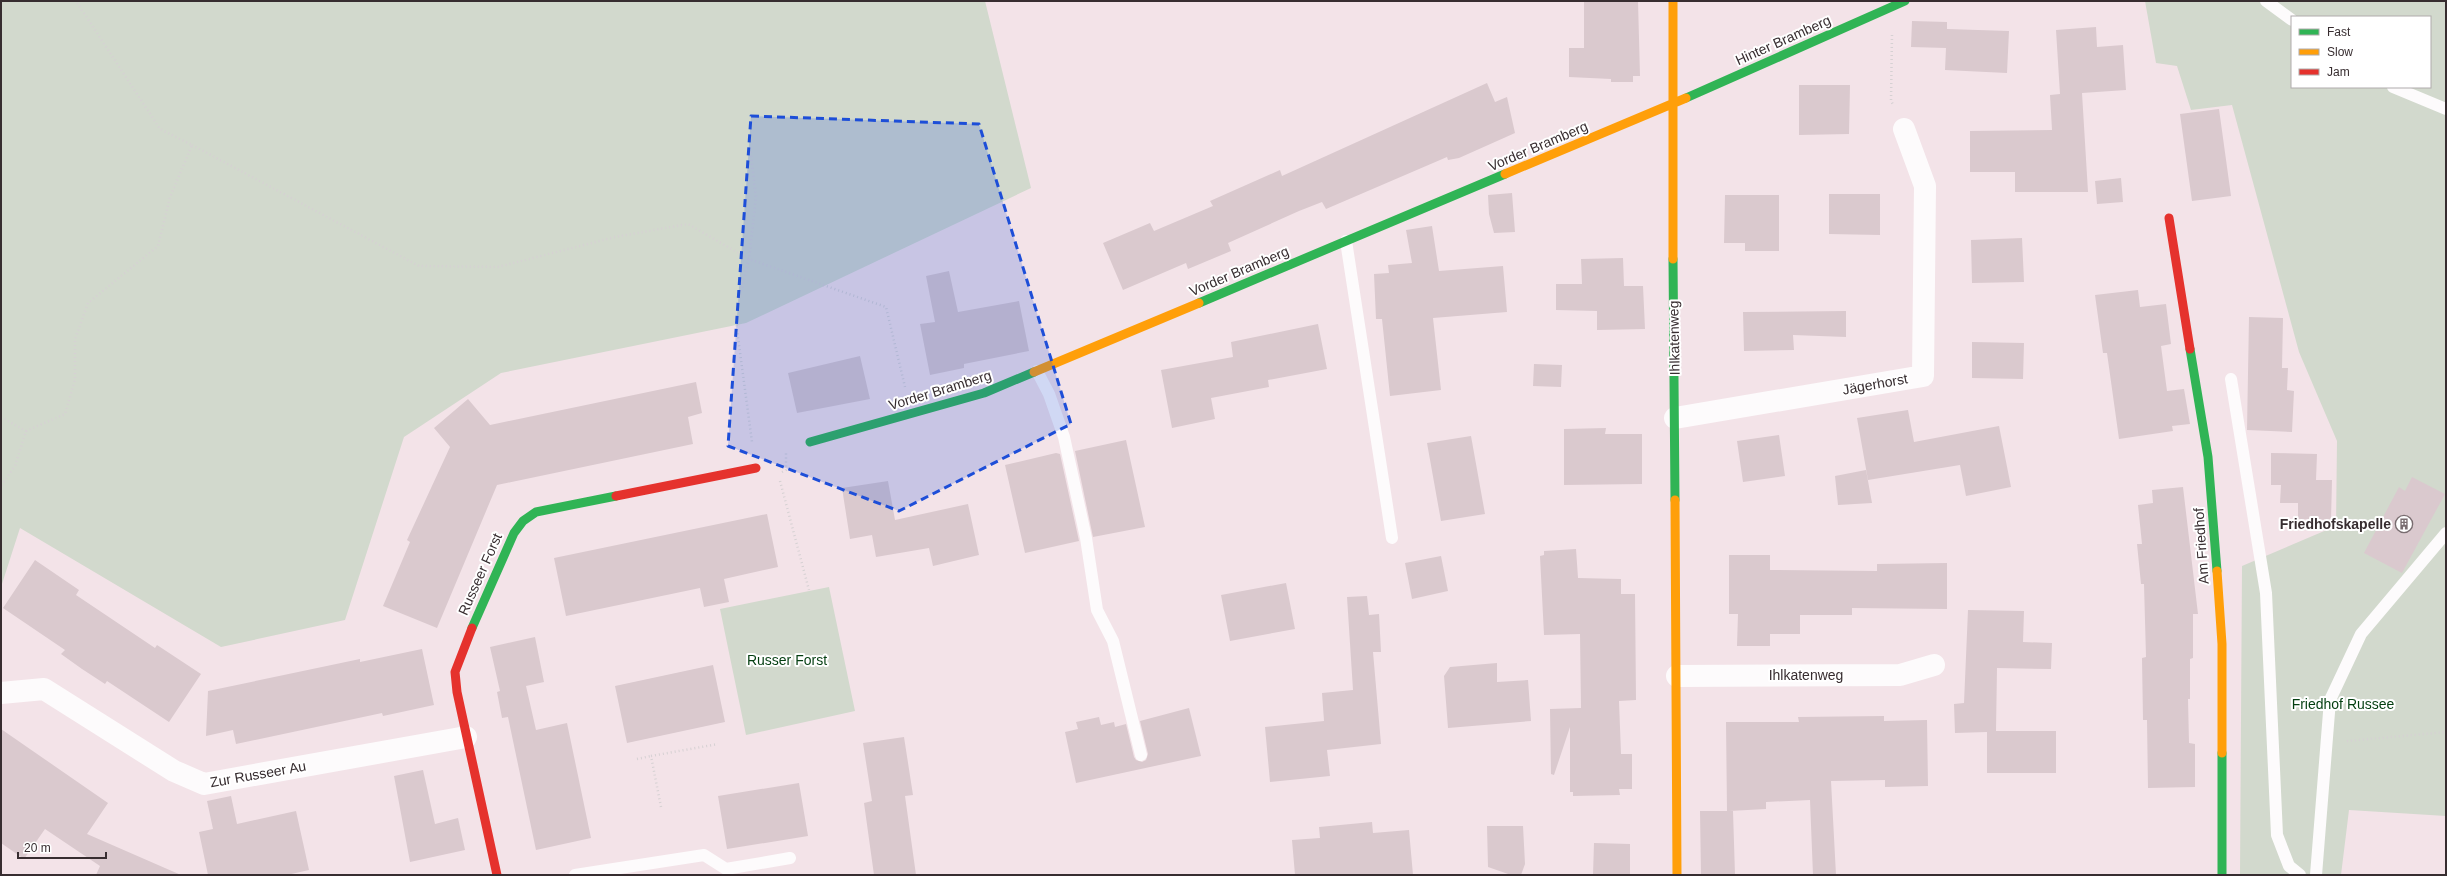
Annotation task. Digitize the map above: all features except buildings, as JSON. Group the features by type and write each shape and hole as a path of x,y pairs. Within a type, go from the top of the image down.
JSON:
{"street":[{"name":"Ihlkatenweg","path":"1673,1 1672,104 1678,875"},
{"name":"Hinter Bramberg","path":"1672,104 1905,1"},
{"name":"Vorder Bramberg","path":"810,442 984,393 1672,104"},
{"name":"Jägerhorst","path":"1675,418 1923,376 1925,186 1904,129"},
{"name":"Am Friedhof","path":"2169,218 2208,456 2222,644 2222,875"},
{"name":"Russeer Forst","path":"497,875 466,737 457,692 455,672 514,533 523,520 536,512 756,468"},
{"name":"Ihlkatenweg","path":"1677,676 1900,675 1934,665"},
{"name":"Zur Russeer Au","path":"1,693 44,689 174,771 204,784 466,737"}],"lane":[{"path":"2266,1 2291,19"},
{"path":"2395,88 2446,109"},
{"path":"1346,241 1392,538"},
{"path":"1037,371 1049,394 1064,437 1086,538 1097,610 1113,641 1140,755"},
{"path":"2231,379 2266,593 2277,835 2289,866 2300,875"},
{"path":"2316,875 2330,700 2361,634 2446,533"},
{"path":"575,875 704,855 726,869 790,858"}],"path":[{"path":"76,1 160,129 420,266 498,267 615,237 688,224 749,259 886,307 911,413"},
{"path":"1893,6 1892,101 1904,129"},
{"path":"1,486 15,466 26,431 64,414 75,380 75,339 88,303 158,246 170,196 192,145"},
{"path":"750,148 756,197 749,259 735,315 756,468"},
{"path":"1,417 26,431"},
{"path":"809,590 777,473 786,470 784,453 810,442"},
{"path":"2327,742 2446,732"},
{"path":"638,759 718,744"},
{"path":"651,756 660,807"}],"highlighted area":[{"path":"751,116 979,124 1071,424 899,511 728,446"}],"green space":[{"path":"1,1 985,1 1031,188 746,323 501,373 404,437 345,620 221,647 20,528 1,587"},
{"name":"Friedhof Russee","path":"2145,1 2446,1 2446,816 2349,810 2341,875 2240,875 2242,566 2336,526 2337,441 2299,352 2232,105 2191,110 2177,66 2156,63"},
{"name":"Russer Forst","path":"829,587 855,711 746,735 720,609"}],"traffic: fast":[{"path":"1686,98 1905,1"},
{"path":"1199,303 1505,174"},
{"path":"1673,259 1675,500"},
{"path":"2190,349 2208,457 2217,571"},
{"path":"810,442 984,393 1034,372"},
{"path":"472,628 514,533 523,521 536,512 616,496"},
{"path":"2222,753 2222,875"}],"traffic: slow":[{"path":"1673,1 1673,259"},
{"path":"1505,174 1686,98"},
{"path":"1034,372 1199,303"},
{"path":"1675,500 1677,875"},
{"path":"2217,571 2222,644 2222,753"}],"traffic: jam":[{"path":"2169,218 2190,349"},
{"path":"616,496 756,468"},
{"path":"472,628 455,672 457,692 497,875"}],"place":[{"name":"Friedhofskapelle","path":"2404,524"}]}
